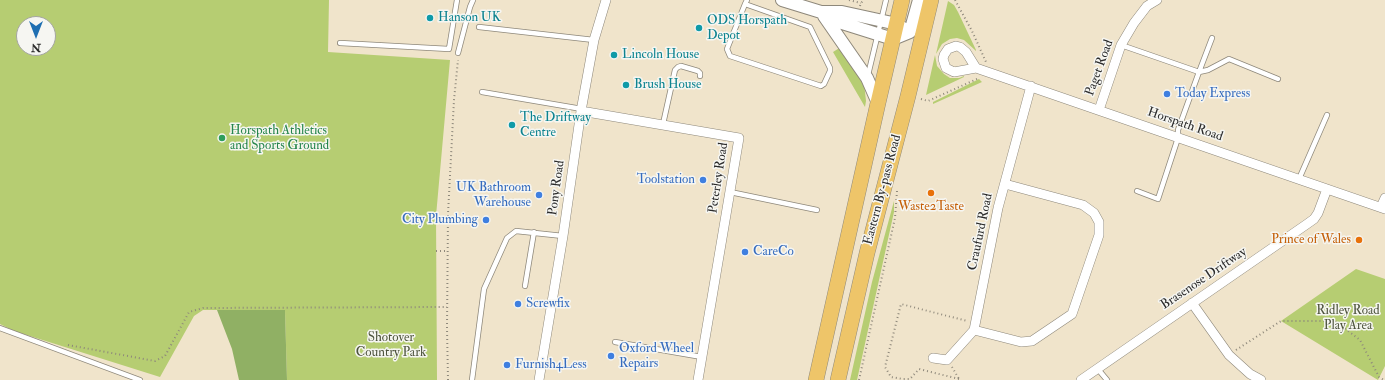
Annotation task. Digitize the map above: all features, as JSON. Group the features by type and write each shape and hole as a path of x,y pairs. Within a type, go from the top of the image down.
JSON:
{"highway":[{"name":"Eastern By-pass Road","path":"816,380 902,0"},
{"name":"Eastern By-pass Road","path":"838,380 867,253 908,96 931,0"}],"street":[{"name":"Pony Road","path":"539,380 594,40 606,0"},
{"path":"782,0 822,12 839,22 893,39 910,32"},
{"path":"910,32 918,0"},
{"name":"Paget Road","path":"1099,110 1121,45 1145,3 1157,0"},
{"path":"822,12 842,12 897,24 910,32 919,48"},
{"path":"822,12 867,78 878,103"},
{"name":"Horspath Road","path":"976,68 1383,208"},
{"name":"Craufurd Road","path":"975,327 998,208 1031,86"},
{"name":"Peterley Road","path":"582,110 739,138 698,380"},
{"path":"933,358 947,360 975,327 1020,342 1032,341 1072,314 1099,235 1099,222 1094,213 1083,205 1005,184"},
{"name":"Brasenose Driftway","path":"1081,380 1311,222 1318,213 1327,189"},
{"path":"1383,208 1385,198"},
{"path":"1192,303 1229,355 1250,374 1261,380"}],"lane":[{"path":"340,43 449,49 457,0"},
{"path":"458,53 473,0"},
{"path":"867,78 886,0"},
{"path":"746,2 810,27 830,68 824,84 821,86 730,56 728,48 746,2"},
{"path":"479,26 594,40"},
{"path":"1137,191 1158,199 1178,138 1178,130 1212,38"},
{"path":"1121,45 1199,72 1208,70 1229,59 1278,80"},
{"path":"663,124 678,67 681,66 698,71 700,76"},
{"path":"482,92 582,110"},
{"path":"1299,179 1328,115"},
{"path":"730,192 817,210"},
{"path":"472,380 484,289 508,238 516,231 563,236"},
{"path":"525,286 534,232"},
{"path":"1,331 140,380"},
{"path":"615,342 702,357"},
{"path":"1097,368 1107,380"}],"path":[{"path":"849,0 861,3 864,0"},
{"path":"921,99 928,101 990,72 956,0"},
{"path":"448,380 448,214 457,68"},
{"path":"859,380 895,218 897,190"},
{"path":"436,251 447,251"},
{"path":"959,380 919,369 910,379 891,376 885,367 901,304 975,327"},
{"path":"66,344 155,361 165,356 189,312 203,308 447,307"},
{"path":"1229,355 1281,321 1335,321 1360,340 1379,377 1384,380"},
{"path":"947,360 959,380"}],"green space":[{"name":"Horspath Athletics and Sports Ground","path":"0,0 329,0 328,52 450,60 436,216 437,380 287,380 285,310 203,310 194,316 160,377 14,331 0,324"},
{"path":"948,1 954,5 958,12 976,51 964,40 957,38 950,39 942,44 936,54"},
{"path":"841,47 864,83 866,101 865,107 833,52"},
{"path":"935,55 937,66 944,74 950,78 964,77 926,95"},
{"path":"979,79 982,82 933,104 933,102"},
{"path":"894,201 894,212 857,380 850,380 872,282"},
{"name":"Ridley Road Play Area","path":"1356,269 1385,279 1385,366 1378,380 1281,321"},
{"path":"217,310 285,310 287,380 239,380 232,349"}],"place":[{"name":"Hanson UK","path":"430,18"},
{"name":"ODS Horspath Depot","path":"699,28"},
{"name":"Lincoln House","path":"614,55"},
{"name":"Brush House","path":"626,85"},
{"name":"Today Express","path":"1167,94"},
{"name":"The Driftway Centre","path":"512,125"},
{"name":"Horspath Athletics and Sports Ground","path":"222,138"},
{"name":"Toolstation","path":"703,180"},
{"name":"Waste2Taste","path":"931,193"},
{"name":"UK Bathroom Warehouse","path":"539,195"},
{"name":"City Plumbing","path":"486,220"},
{"name":"Prince of Wales","path":"1359,240"},
{"name":"CareCo","path":"745,252"},
{"name":"Screwfix","path":"518,304"},
{"name":"Oxford Wheel Repairs","path":"611,356"},
{"name":"Furnish4Less","path":"507,365"}],"park label":[{"name":"Shotover Country Park","path":"391,346"}]}
